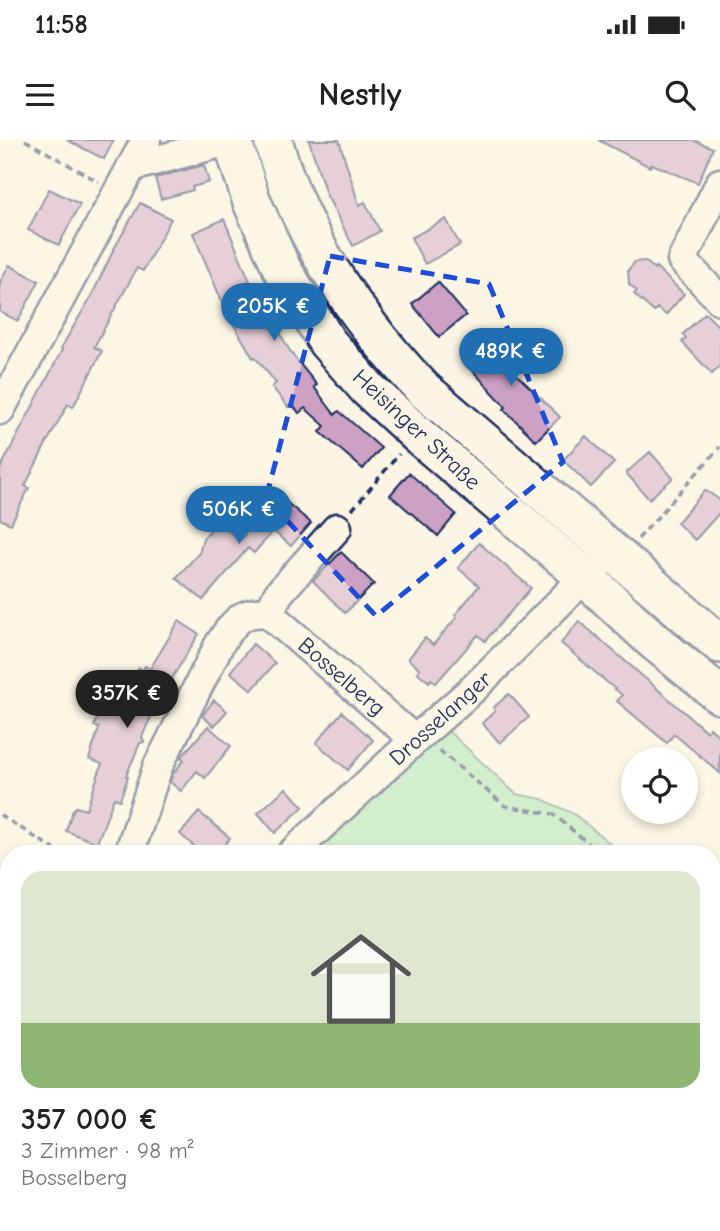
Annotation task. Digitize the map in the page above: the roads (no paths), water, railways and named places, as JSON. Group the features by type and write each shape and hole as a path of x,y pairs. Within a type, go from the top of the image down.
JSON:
{"main road":[{"name":"Heisinger Straße","path":"232,140 252,202 282,269 327,342 368,389 584,577 654,642 720,695"},
{"name":"Heisinger Straße","path":"272,140 281,169 311,240 370,330 424,390 720,644"}],"street":[{"path":"0,410 116,191 146,140"},
{"path":"131,167 232,140"},
{"path":"720,183 681,260 720,300"},
{"path":"132,845 158,766 220,643 244,615 254,612 268,613 279,593 337,528"},
{"path":"584,577 611,551"},
{"name":"Drosselanger","path":"302,845 424,745 474,688 584,577"},
{"name":"Bosselberg","path":"268,613 424,745"}]}
